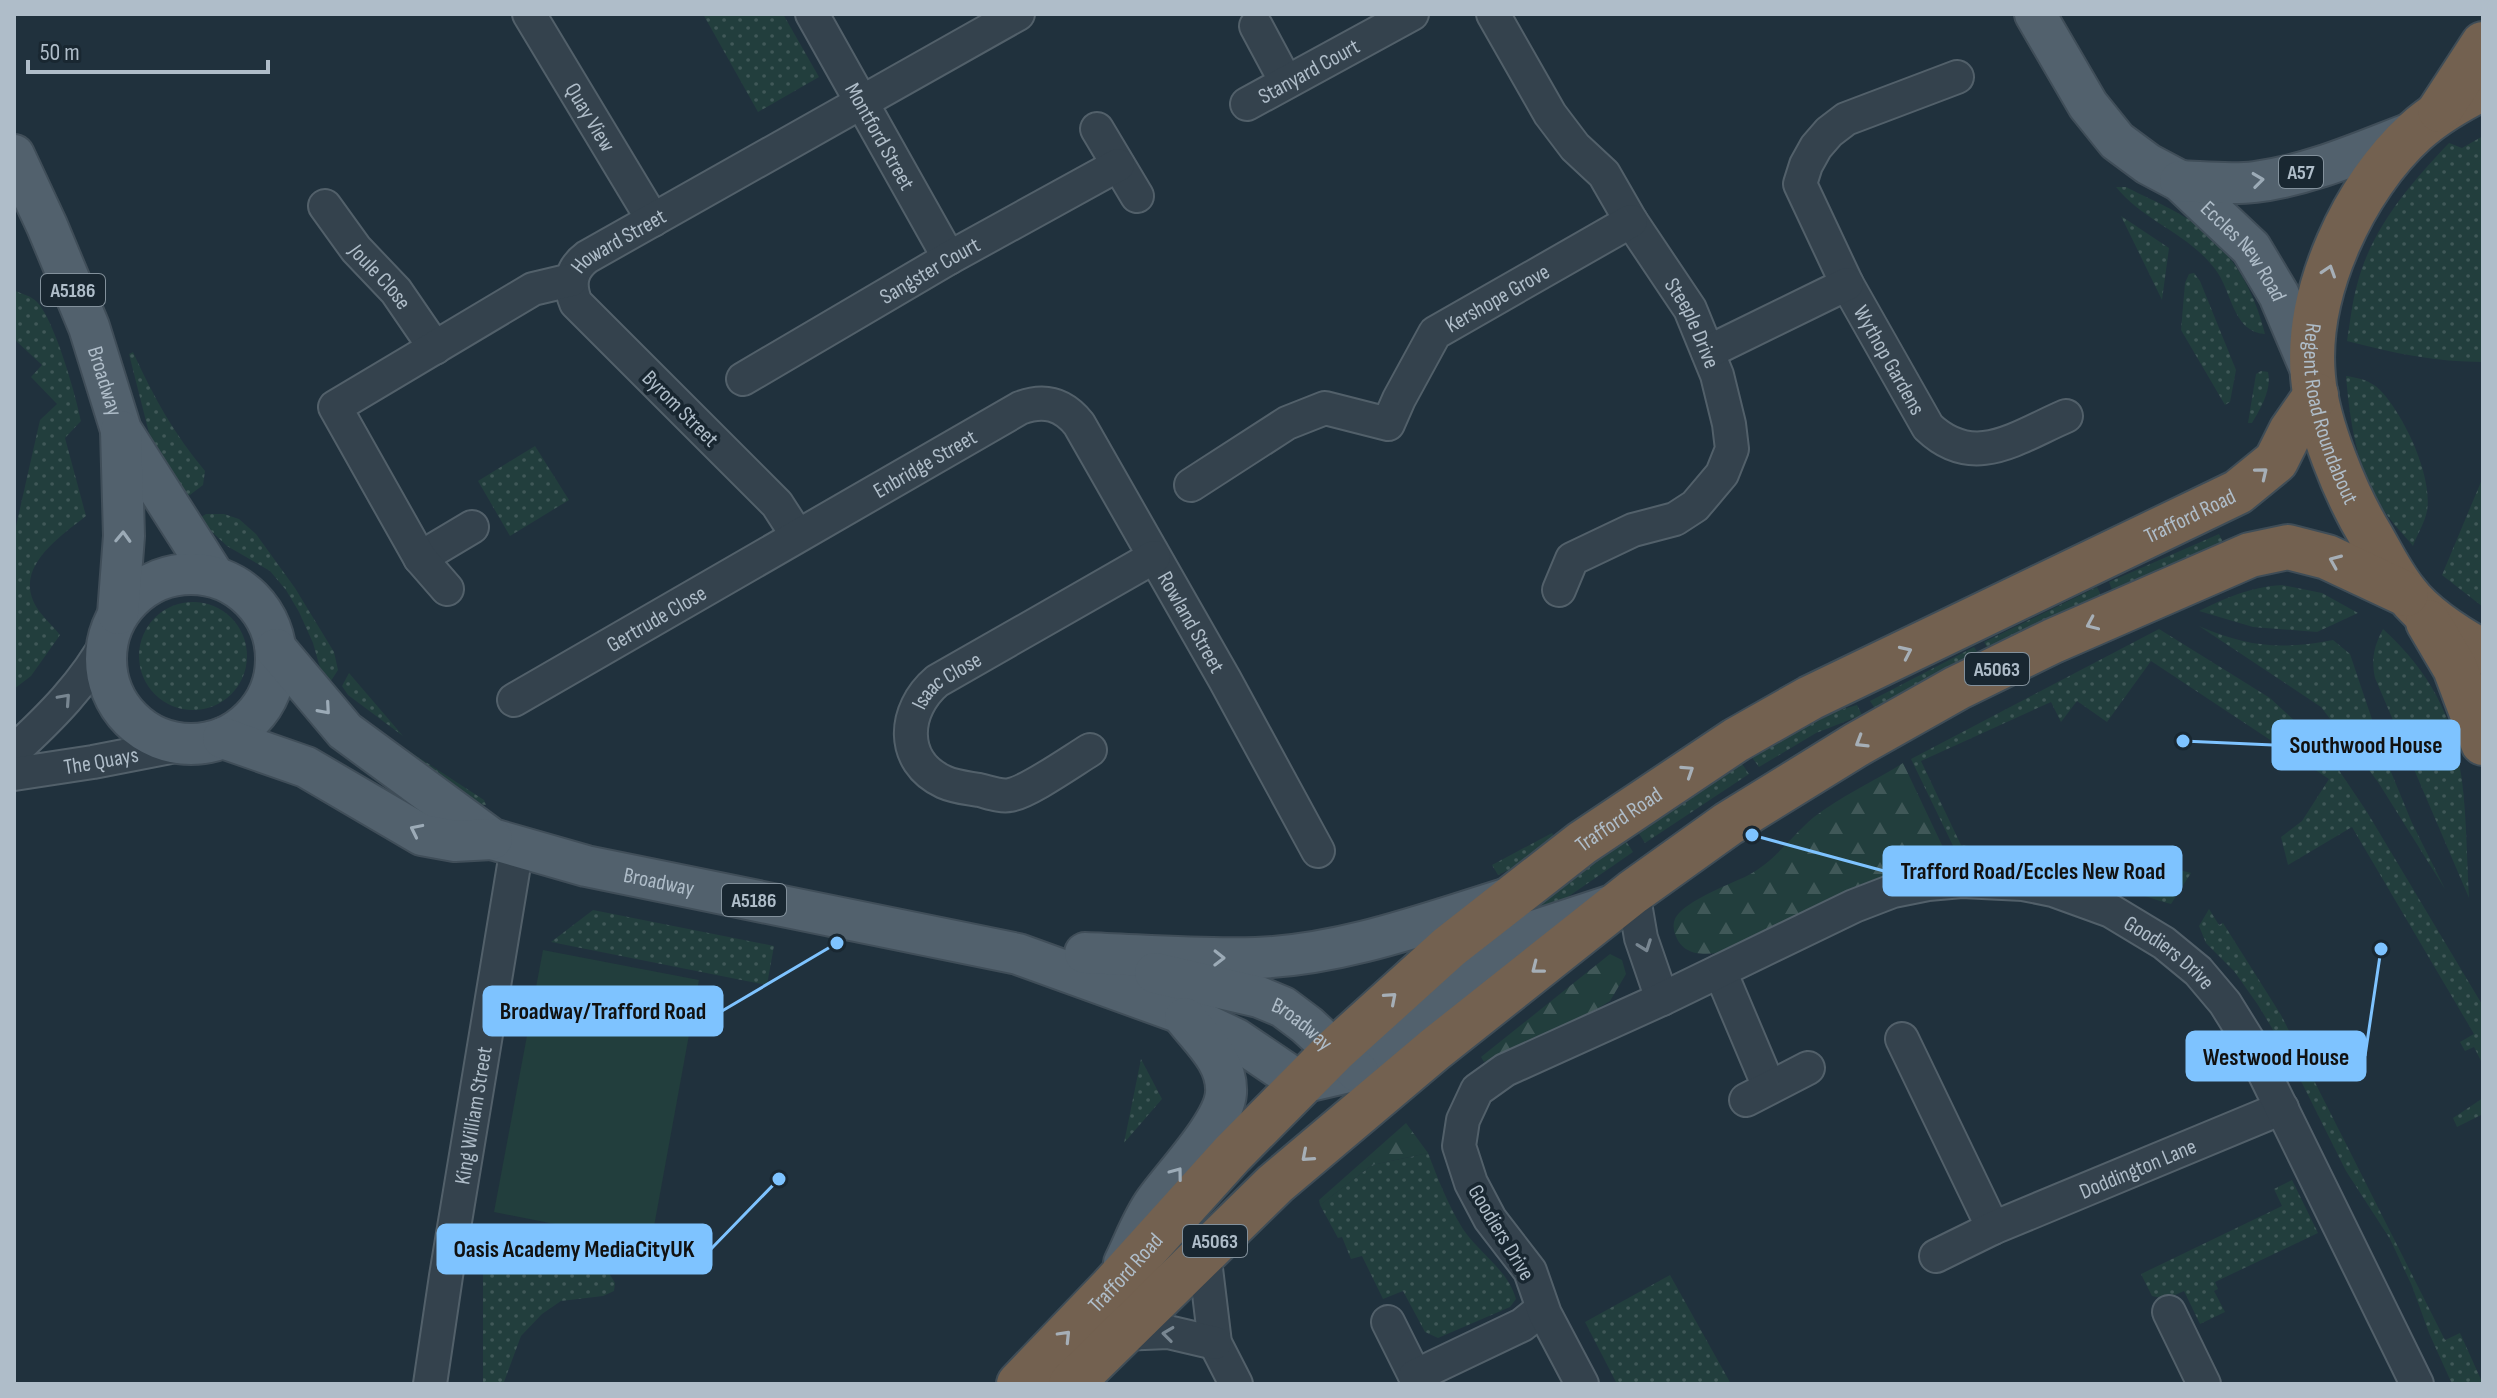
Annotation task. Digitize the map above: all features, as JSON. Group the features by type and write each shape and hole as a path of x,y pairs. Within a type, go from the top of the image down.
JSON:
{"highway":[{"path":"2427,122 2483,44"},
{"name":"Regent Road Roundabout","path":"2483,88 2427,122 2383,168 2339,241 2318,306 2313,340 2314,385 2339,473 2361,519 2413,600 2458,638 2483,652"},
{"name":"Trafford Road","path":"1071,1384 1275,1184 1449,947 1510,897 1656,792 1736,740 1810,698 2238,492 2276,461 2314,385"},
{"name":"Trafford Road","path":"1019,1384 1301,1083 1355,1073 1626,897 1728,824 1932,701 2053,641 2250,555 2288,547 2327,557 2413,600"},
{"path":"2413,600 2455,668 2483,743"}],"main road":[{"name":"Eccles New Road","path":"2035,14 2072,79 2104,126 2131,154 2180,181 2235,230 2267,271 2314,385"},
{"name":"Eccles New Road","path":"2180,181 2253,182 2282,177 2312,169 2427,122"},
{"name":"Broadway","path":"14,155 89,327 121,430 214,576"},
{"name":"Broadway","path":"113,627 124,536 121,430"},
{"name":"A5186","path":"187,573 214,576 237,586 256,603 270,625 276,649 276,671 270,693 258,712 242,727 204,741 165,740 146,731 130,718 117,701 109,682 106,661 113,627 136,593 159,579 187,573"},
{"name":"Broadway","path":"276,649 345,731 504,843"},
{"name":"Broadway","path":"204,741 306,767 422,835 455,841 504,843 586,866 1018,954 1181,1013 1236,1039 1301,1083"},
{"name":"A5186","path":"1085,953 1258,958 1312,951 1382,936 1510,897"},
{"name":"Broadway","path":"1018,954 1085,953 1173,978 1259,997 1283,1007 1307,1025 1355,1073"},
{"path":"1111,1288 1153,1205 1207,1134 1223,1105 1226,1091 1222,1068 1181,1013"}],"street":[{"name":"Quay View","path":"529,14 653,220"},
{"name":"Montford Street","path":"812,14 949,258"},
{"name":"Howard Street","path":"447,589 420,558 335,407 533,289 571,280 579,263 1018,14"},
{"name":"Stanyard Court","path":"1247,104 1412,14"},
{"name":"Steeple Drive","path":"1493,14 1550,114 1575,147 1604,174 1631,221 1690,309 1717,375 1732,449 1722,474 1705,496 1684,514 1664,523 1633,530 1572,559 1559,590"},
{"path":"1256,26 1286,82"},
{"name":"Wythop Gardens","path":"1957,77 1846,119 1816,147 1800,184 1847,284 1928,427 1939,438 1967,450 1982,450 2066,416"},
{"path":"1097,129 1137,196"},
{"name":"Sangster Court","path":"743,379 949,258 1118,165"},
{"name":"Joule Close","path":"325,206 356,249 396,291 435,348"},
{"name":"Kershope Grove","path":"1191,485 1287,423 1325,408 1388,424 1435,333 1631,221"},
{"name":"Byrom Street","path":"571,280 571,292 576,303 777,504 797,535"},
{"name":"Wythop Gardens","path":"1708,352 1847,284"},
{"name":"Enbridge Street","path":"797,535 1020,408 1043,402 1054,404"},
{"name":"Rowland Street","path":"1054,404 1072,415 1079,424 1318,851"},
{"path":"420,558 472,527"},
{"name":"Gertrude Close","path":"514,700 797,535"},
{"name":"Isaac Close","path":"1090,750 1009,796 958,787 932,775 914,751 911,721 920,698 937,681 1154,557"},
{"path":"14,751 93,668 113,627"},
{"name":"The Quays","path":"14,774 46,771 204,741"},
{"name":"King William Street","path":"430,1384 504,843"},
{"name":"Goodiers Drive","path":"1582,1384 1542,1309 1530,1271 1490,1219 1471,1183 1459,1146 1463,1120 1477,1090 1487,1080 1854,906 1893,891 1928,884 1975,881 2023,884 2053,890 2111,911 2164,943 2198,971 2225,1003 2248,1040 2417,1384"},
{"path":"1626,897 1662,999"},
{"path":"1720,971 1758,1094 1808,1068"},
{"path":"1902,1039 1993,1228"},
{"name":"Doddington Lane","path":"1936,1256 1993,1228 2282,1108"},
{"path":"1204,1252 1215,1343 1236,1384"},
{"path":"1388,1322 1417,1380 1522,1325 1542,1309"},
{"path":"2169,1312 2204,1384"},
{"path":"1120,1334 1168,1332 1215,1343"}],"green space":[{"path":"703,14 783,14 819,77 758,112"},
{"path":"2483,136 2483,362 2414,356 2347,341 2363,265 2382,226 2420,175 2449,143 2462,148"},
{"path":"2116,187 2126,187 2175,211 2214,240 2242,276 2265,334 2254,331 2239,318 2221,278 2204,257 2139,209"},
{"path":"2121,216 2169,248 2162,300"},
{"path":"2194,273 2236,370 2230,402 2225,405 2181,330 2185,283 2189,274"},
{"path":"14,290 35,300 44,311 69,376 81,421 65,438 86,516 51,545 33,569 30,582 32,596 39,611 60,635 31,676 14,689 14,535 40,420 57,404 31,377 42,365 14,339"},
{"path":"133,352 165,414 205,471 203,485 182,501 151,441 129,354"},
{"path":"2268,372 2267,392 2252,423 2248,423 2256,374"},
{"path":"2346,376 2368,382 2380,390 2415,447 2428,497 2426,515 2413,546 2375,497 2361,464"},
{"path":"535,446 569,500 510,536 478,481"},
{"path":"2483,477 2483,607 2442,575"},
{"path":"206,514 224,514 239,519 256,534 295,588 334,652 338,670 329,684 322,675 313,643 299,612 286,590 270,571 227,546 198,519"},
{"path":"2219,534 2226,548 2115,597 2109,582"},
{"path":"2282,585 2322,593 2358,613 2317,632 2253,627 2199,611 2239,594"},
{"path":"2097,587 2104,601 1990,653 1984,642"},
{"path":"193,602 214,606 232,617 243,635 247,656 243,677 232,695 214,706 193,710 172,706 154,695 143,677 139,656 143,635 154,617 172,606"},
{"path":"2199,626 2265,645 2333,640 2350,654 2384,755 2412,823 2445,889 2378,782 2321,707"},
{"path":"2159,629 2270,698 2324,748 2367,812 2483,1006 2483,1065 2474,1047 2465,1051 2460,1042 2474,1034 2352,827 2288,865 2281,837 2302,821 2329,779 2151,661 2107,722 2077,701 2061,722 2051,702 1921,761 1961,845 2051,855 2139,886 2156,864 2191,873 2171,904 2064,865 1957,854 1911,759"},
{"path":"2383,629 2412,659 2433,690 2448,721 2463,786 2469,898 2375,678 2374,653"},
{"path":"1974,647 1981,658 1876,710 1870,701"},
{"path":"349,673 403,736 348,695 342,686"},
{"path":"1857,705 1862,715 1816,733 1759,767 1748,752 1802,721"},
{"path":"355,716 484,800 486,805 477,804"},
{"path":"1738,758 1749,774 1645,843 1634,826"},
{"path":"1903,763 1950,862 1898,878 1732,951 1691,952 1679,942 1674,925 1676,917 1688,905 1756,870 1824,810"},
{"path":"1552,833 1557,842 1528,861 1498,875 1492,865"},
{"path":"1622,835 1633,852 1520,930 1512,918"},
{"path":"2209,909 2219,925 2223,923 2281,1015 2445,1340 2460,1333 2483,1384 2452,1384 2390,1239 2346,1171 2287,1053 2234,971 2206,943 2199,926"},
{"path":"593,910 774,946 767,985 551,942"},
{"path":"543,950 699,980 651,1243 494,1212"},
{"path":"1610,954 1622,960 1626,974 1610,1001 1484,1062 1481,1057"},
{"path":"1141,1059 1162,1099 1124,1143"},
{"path":"2483,1098 2483,1114 2457,1127 2453,1118"},
{"path":"1406,1123 1428,1153 1372,1165 1320,1205 1319,1200"},
{"path":"1428,1153 1463,1229 1507,1279 1516,1299 1510,1307 1438,1338 1425,1332 1403,1291 1383,1299 1362,1256 1351,1259 1342,1237 1338,1238 1320,1205 1372,1165"},
{"path":"2292,1180 2318,1233 2215,1282 2218,1289 2214,1291 2225,1312 2200,1324 2184,1291 2166,1299 2152,1296 2141,1274 2282,1206 2274,1189"},
{"path":"483,1248 607,1270 615,1283 614,1291 603,1296 561,1301 542,1314 521,1336 504,1382 483,1384"},
{"path":"1670,1275 1731,1384 1617,1384 1585,1322"}],"place":[{"name":"Southwood House","path":"2183,741"},
{"name":"Trafford Road/Eccles New Road","path":"1752,835"},
{"name":"Broadway/Trafford Road","path":"837,943"},
{"name":"Westwood House","path":"2381,949"},
{"name":"Oasis Academy MediaCityUK","path":"779,1179"}]}
